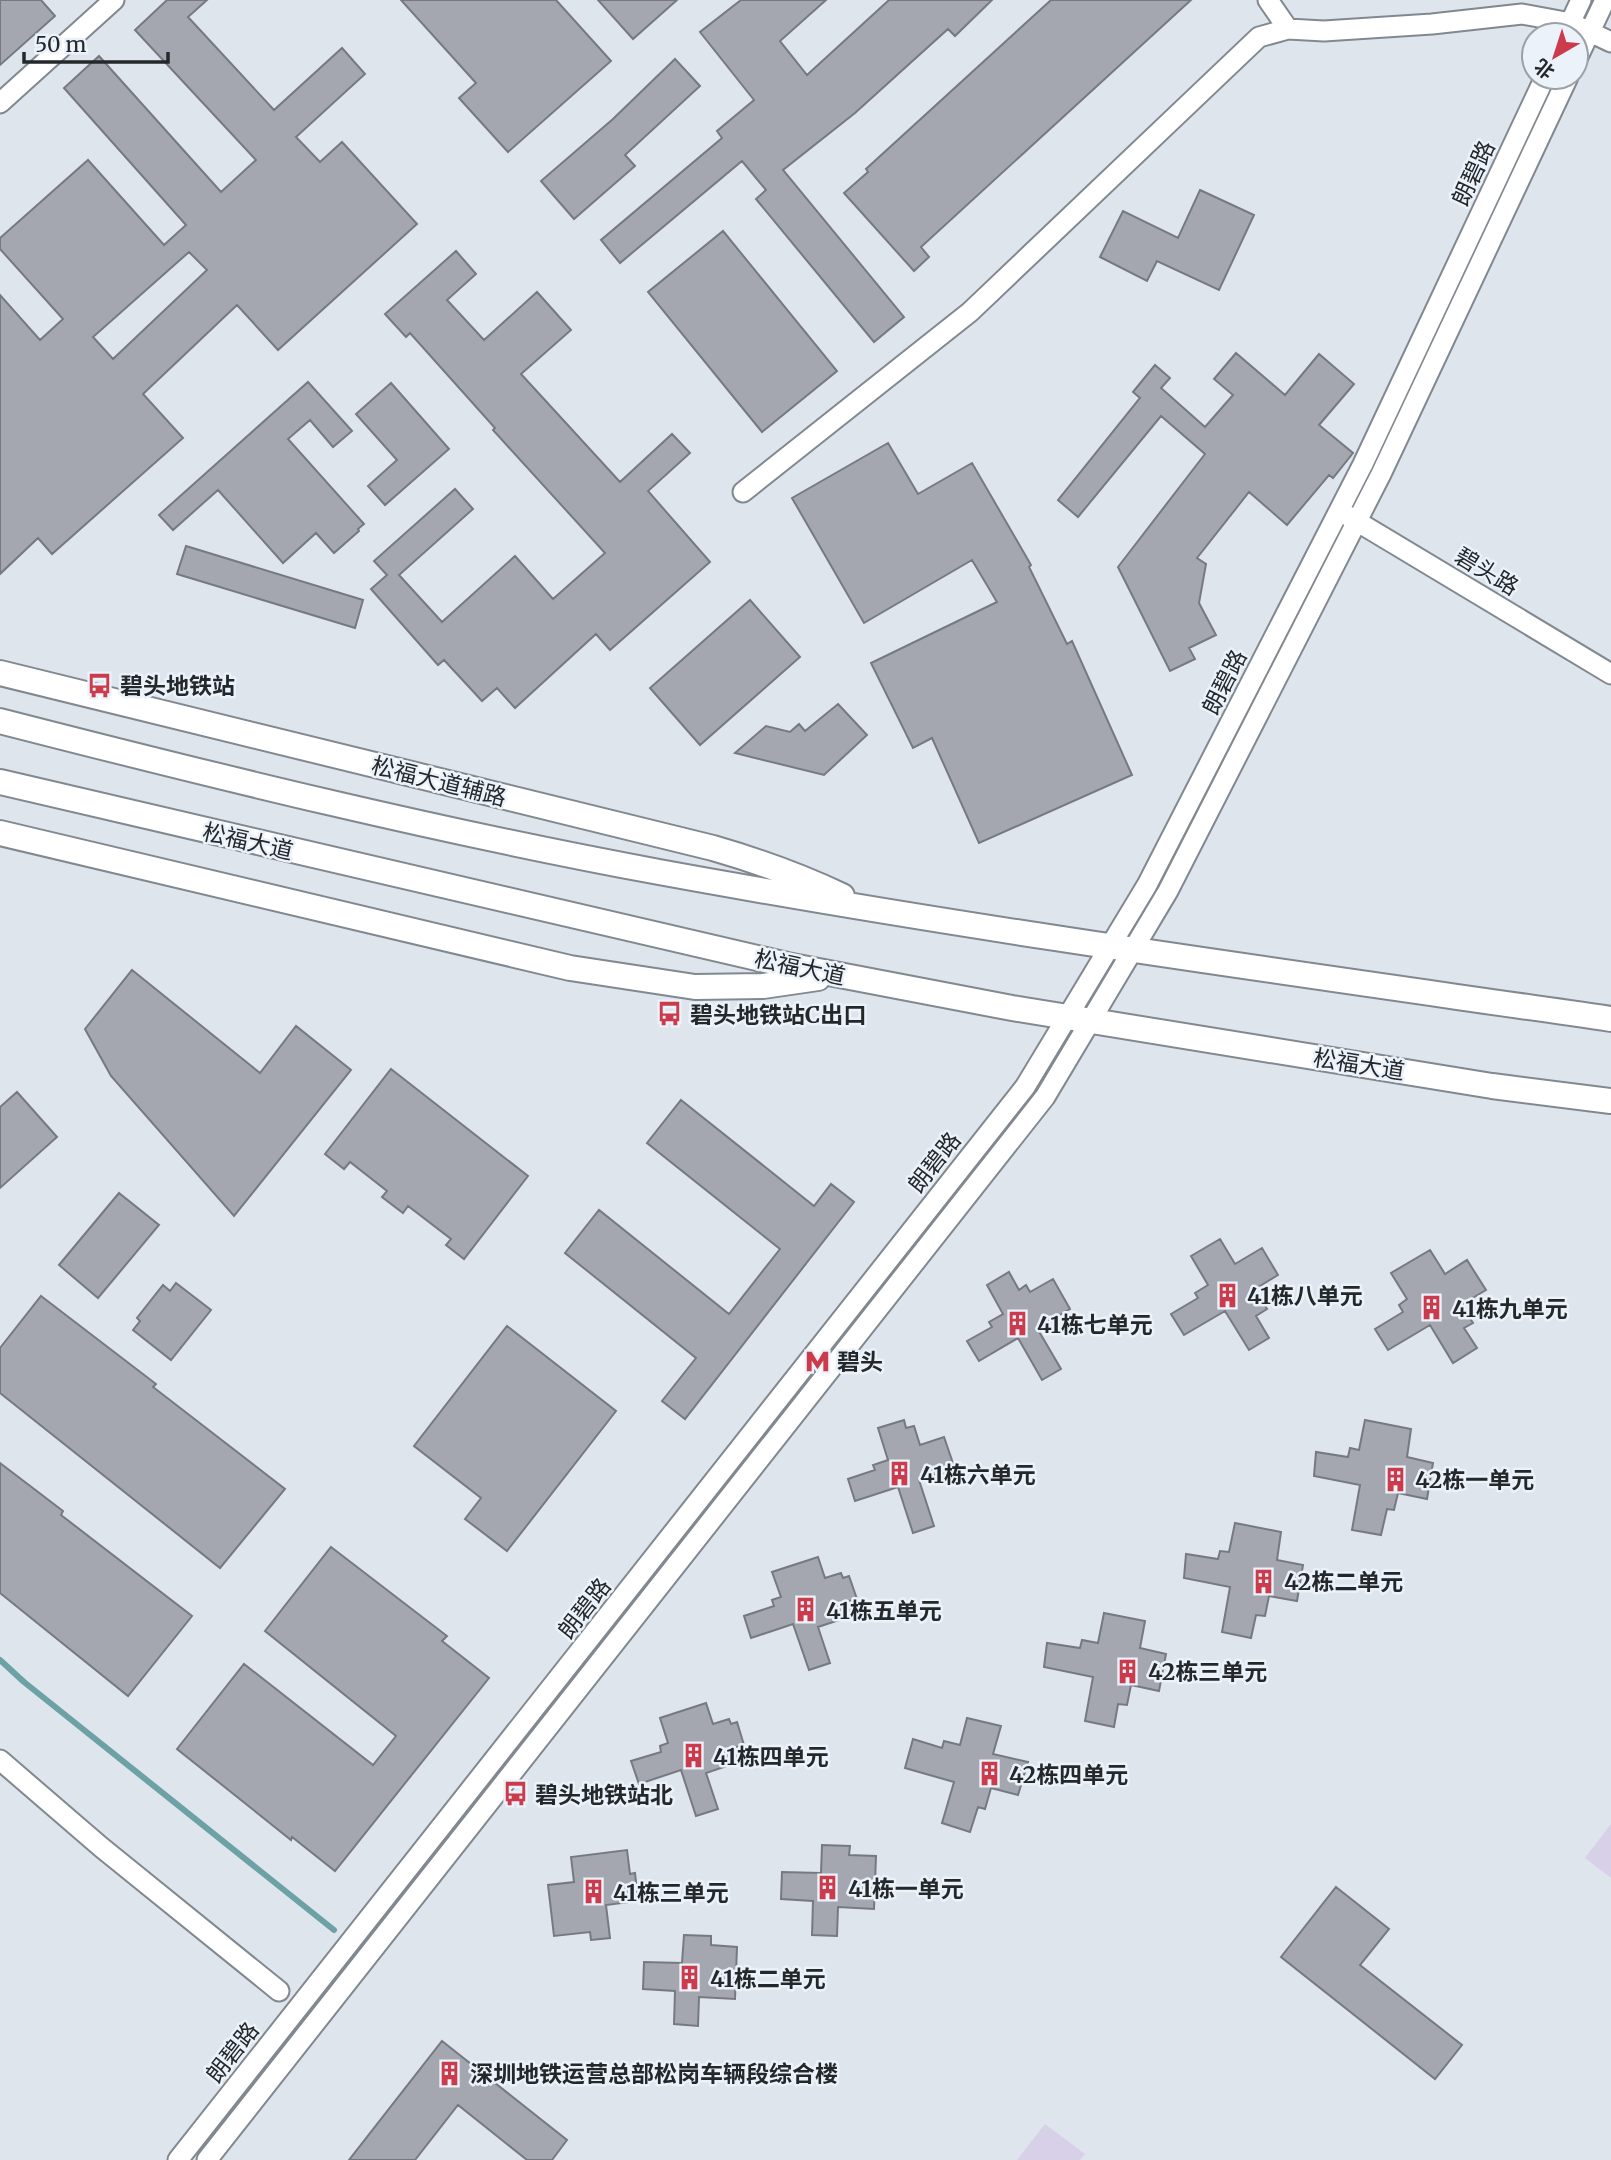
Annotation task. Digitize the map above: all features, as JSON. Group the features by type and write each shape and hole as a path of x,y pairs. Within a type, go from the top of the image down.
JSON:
{"main road":[{"name":"松福大道辅路","path":"0,673 713,848 810,880 871,909"},
{"path":"0,721 404,819 654,871 871,909 1121,948 1611,1019"},
{"name":"松福大道","path":"0,782 839,975 1079,1019 1492,1086 1611,1101"},
{"path":"0,833 570,968 695,988 763,986 839,975"}],"street":[{"path":"0,103 114,0"},
{"path":"1268,0 1288,29"},
{"path":"1572,21 1581,0"},
{"path":"1605,0 1590,31 1611,42"},
{"path":"743,492 970,312 1259,37 1288,29 1324,31 1432,24 1522,14 1543,21"},
{"name":"朗碧路","path":"207,2160 1045,1097 1079,1019 1121,948 1147,885 1339,511 1538,91"},
{"name":"朗碧路","path":"1121,948 1168,891 1381,474 1561,91"},
{"name":"碧头路","path":"1339,511 1611,674"},
{"name":"朗碧路","path":"178,2160 1079,1019"},
{"path":"0,1760 101,1847 279,1991"}],"shaded area":[{"path":"1611,1824 1611,1878 1585,1858"},
{"path":"1045,2124 1085,2154 1080,2160 1017,2160"}],"building":[{"path":"0,0 41,0 55,16 0,65"},
{"path":"167,0 207,0 188,17 274,110 342,48 365,74 296,137 320,162 342,142 417,224 278,350 237,305 143,394 183,438 52,554 38,538 0,574 0,295 40,340 63,319 0,249 0,238 88,160 164,245 186,225 64,88 99,56 221,192 256,160 135,30","holes":["189,252 207,270 113,359 93,337"]},
{"path":"401,0 556,0 611,61 508,152 459,98 476,83"},
{"path":"598,0 677,0 633,39"},
{"path":"741,0 826,0 780,41 807,75 889,0 992,0 955,36 948,29 855,113 783,170 904,317 874,342 756,199 766,190 742,161 620,263 601,240 722,138 717,131 754,100 700,32"},
{"path":"1051,0 1191,0 921,247 929,257 914,271 844,193 868,172 866,169"},
{"path":"675,59 700,86 625,155 635,166 574,219 541,181 613,119"},
{"path":"1200,190 1254,215 1219,290 1157,261 1147,281 1100,257 1123,211 1178,238"},
{"path":"723,231 837,371 762,432 648,292"},
{"path":"456,251 476,274 447,300 484,340 537,292 571,330 521,374 620,482 672,434 690,453 648,491 710,562 610,650 596,634 515,708 497,688 482,701 444,660 438,665 371,589 387,575 374,561 455,489 473,509 399,575 442,622 515,556 553,599 605,553 493,430 495,428 410,333 406,337 385,314"},
{"path":"1236,353 1285,395 1319,354 1354,384 1319,425 1353,453 1333,478 1329,475 1287,525 1249,492 1197,558 1206,564 1199,603 1216,635 1189,648 1195,659 1170,671 1118,567 1205,454 1161,416 1078,517 1058,500 1140,398 1133,392 1155,365 1170,378 1161,388 1205,427 1233,395 1214,379"},
{"path":"308,382 352,431 333,447 310,420 288,439 364,524 359,531 334,553 316,533 283,563 218,490 173,530 159,515"},
{"path":"391,383 449,449 385,505 368,486 397,460 356,414"},
{"path":"888,443 918,494 972,463 1031,565 1029,567 1067,644 1072,641 1132,775 979,843 932,738 913,748 871,663 997,602 972,560 864,623 792,498"},
{"path":"186,546 363,600 355,628 177,574"},
{"path":"750,600 800,657 700,745 650,688"},
{"path":"838,704 867,735 824,775 735,753 766,726 790,732 799,724 805,731"},
{"path":"132,970 260,1073 296,1026 351,1070 234,1216 111,1076 85,1029"},
{"path":"391,1069 528,1176 464,1259 446,1245 451,1239 408,1206 403,1213 382,1197 387,1191 350,1162 344,1169 325,1154"},
{"path":"17,1092 57,1137 0,1188 0,1107"},
{"path":"681,1100 814,1206 831,1184 854,1202 685,1419 662,1401 696,1358 565,1253 599,1210 729,1314 780,1249 647,1143"},
{"path":"119,1193 159,1225 98,1298 59,1265"},
{"name":"41栋八单元","path":"1220,1239 1235,1264 1262,1248 1278,1275 1255,1289 1267,1309 1256,1316 1269,1338 1249,1350 1225,1311 1184,1335 1171,1314 1198,1298 1195,1293 1208,1285 1191,1256"},
{"name":"41栋九单元","path":"1430,1250 1445,1274 1467,1260 1486,1290 1461,1305 1473,1323 1464,1328 1477,1348 1453,1363 1430,1325 1388,1350 1375,1329 1403,1312 1399,1305 1407,1299 1391,1273"},
{"name":"41栋七单元","path":"1009,1272 1019,1290 1026,1285 1030,1292 1053,1279 1070,1309 1037,1328 1061,1369 1042,1380 1018,1338 979,1361 967,1341 992,1327 989,1322 1003,1314 987,1285"},
{"path":"176,1283 211,1310 171,1360 133,1330 140,1321 137,1318 163,1285 170,1291"},
{"path":"41,1296 156,1384 153,1387 285,1489 220,1568 0,1393 0,1348"},
{"path":"507,1326 616,1411 507,1551 465,1519 481,1498 414,1446"},
{"name":"41栋六单元","path":"904,1420 906,1428 914,1426 920,1445 944,1437 955,1469 919,1480 934,1526 913,1533 898,1487 855,1501 848,1479 875,1470 873,1465 888,1460 878,1428"},
{"name":"42栋一单元","path":"1365,1420 1411,1429 1407,1457 1433,1463 1427,1499 1398,1493 1394,1510 1387,1509 1381,1535 1352,1530 1360,1485 1314,1476 1316,1452 1348,1457 1350,1448 1359,1450"},
{"path":"0,1463 63,1511 61,1515 192,1616 128,1696 0,1593"},
{"name":"42栋二单元","path":"1235,1523 1281,1532 1277,1560 1303,1565 1297,1601 1269,1596 1265,1616 1256,1615 1251,1638 1222,1632 1230,1587 1184,1578 1186,1554 1218,1559 1220,1551 1229,1552"},
{"path":"331,1547 447,1636 442,1641 489,1678 335,1871 292,1837 291,1840 177,1749 244,1664 373,1765 396,1736 265,1631"},
{"name":"41栋五单元","path":"818,1557 825,1578 841,1573 843,1578 849,1576 857,1599 849,1601 854,1615 818,1627 830,1663 809,1670 793,1624 751,1638 744,1616 774,1606 772,1600 781,1597 772,1572"},
{"name":"42栋三单元","path":"1104,1613 1145,1621 1140,1648 1166,1654 1159,1691 1131,1685 1127,1705 1118,1704 1114,1727 1085,1721 1093,1677 1044,1667 1047,1643 1080,1648 1082,1640 1098,1643"},
{"name":"41栋四单元","path":"706,1703 713,1724 729,1719 731,1724 737,1722 744,1745 737,1747 741,1761 706,1773 718,1809 696,1816 681,1770 639,1784 631,1761 661,1752 660,1746 668,1743 660,1718"},
{"name":"42栋四单元","path":"967,1718 1001,1726 993,1754 1028,1762 1018,1795 991,1788 985,1809 978,1807 970,1832 942,1823 954,1782 905,1768 913,1739 942,1748 944,1741 960,1745"},
{"name":"41栋一单元","path":"822,1845 850,1846 849,1855 876,1856 874,1909 838,1907 837,1936 812,1935 813,1901 781,1899 782,1872 821,1873"},
{"name":"41栋三单元","path":"627,1850 630,1874 635,1873 638,1901 606,1905 610,1938 591,1940 590,1932 554,1936 548,1885 574,1882 571,1857"},
{"path":"1336,1887 1389,1929 1360,1965 1462,2045 1435,2079 1281,1957"},
{"name":"41栋二单元","path":"684,1935 711,1936 711,1945 737,1947 735,1999 699,1997 698,2026 674,2024 675,1991 643,1989 644,1962 682,1963"},
{"name":"深圳地铁运营总部松岗车辆段综合楼","path":"442,2041 567,2140 552,2160 527,2160 458,2105 415,2160 349,2160"}],"waterway":[{"path":"0,1660 334,1930"}],"place":[{"name":"碧头地铁站","path":"100,685"},
{"name":"碧头地铁站C出口","path":"670,1014"},
{"name":"41栋八单元","path":"1227,1295"},
{"name":"41栋九单元","path":"1432,1308"},
{"name":"41栋七单元","path":"1017,1324"},
{"name":"碧头","path":"817,1361"},
{"name":"41栋六单元","path":"900,1474"},
{"name":"42栋一单元","path":"1395,1479"},
{"name":"42栋二单元","path":"1264,1581"},
{"name":"41栋五单元","path":"806,1610"},
{"name":"42栋三单元","path":"1128,1671"},
{"name":"41栋四单元","path":"693,1756"},
{"name":"42栋四单元","path":"989,1774"},
{"name":"碧头地铁站北","path":"515,1794"},
{"name":"41栋一单元","path":"828,1888"},
{"name":"41栋三单元","path":"593,1892"},
{"name":"41栋二单元","path":"690,1978"},
{"name":"深圳地铁运营总部松岗车辆段综合楼","path":"450,2073"}]}
